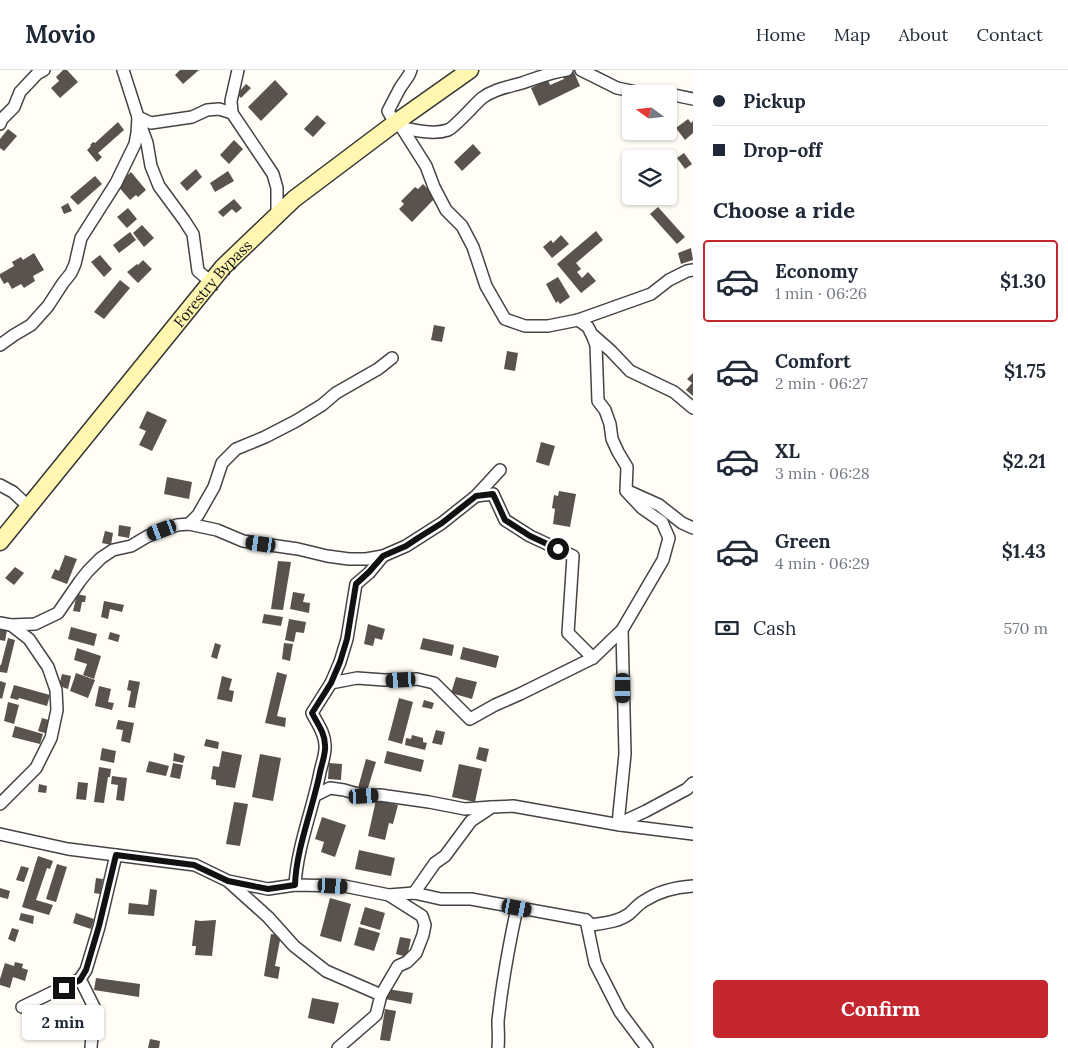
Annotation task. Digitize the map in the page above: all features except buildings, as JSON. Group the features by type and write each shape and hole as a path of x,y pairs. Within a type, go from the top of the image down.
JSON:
{"street":[{"path":"0,124 14,107 20,92 37,74 44,70"},
{"path":"123,70 147,143 151,166 159,186 193,234 198,271 211,282"},
{"path":"238,70 231,101 232,113 273,174 277,188 277,215"},
{"path":"410,70 388,111 426,166 446,210 462,226 473,247 486,286 505,319 525,326 548,326 578,320 650,294 669,280 693,270"},
{"name":"Forestry Bypass","path":"0,542 223,267 294,199 398,126 470,70"},
{"path":"398,126 432,132 449,129 475,104 498,89 567,70"},
{"path":"581,70 622,89"},
{"path":"678,96 693,99"},
{"path":"138,117 151,123 192,117 207,110 219,109 232,113"},
{"path":"0,345 31,326 48,306 71,273 81,238 116,183 135,144 138,117"},
{"path":"331,683 357,678 384,680 417,679 434,682 470,719 593,658 622,630 663,560 669,538 662,522 642,508 626,491 627,467 612,439 610,424 605,410 598,400 598,356 596,345 588,327 578,320"},
{"path":"592,335 630,371 674,392 693,408"},
{"path":"189,524 198,514 214,487 222,463 236,449 296,421 378,369 392,358"},
{"path":"5,624 36,624 58,613 88,571 101,558 113,550 131,546 148,536 176,525 189,524 217,530 243,541 298,549 327,556 349,559 383,556 406,546 442,523 476,496 500,470"},
{"path":"0,485 13,492 29,507"},
{"path":"626,491 659,505 682,523 693,528"},
{"path":"476,496 493,494 505,520 530,536 573,556 568,633 593,658"},
{"path":"295,885 295,875 316,795 326,746 322,732 312,713 331,683 340,662 347,639 356,584 383,556"},
{"path":"0,804 36,768 51,738 57,710 56,690 48,667 29,639 5,624"},
{"path":"619,825 625,754 622,630"},
{"path":"619,825 687,789 693,783"},
{"path":"316,795 330,788 364,796 380,795 465,809 513,806 619,825 693,834"},
{"path":"414,894 470,821 492,807"},
{"path":"0,834 68,849 194,865 228,881 268,889 295,885 344,886 389,896 414,894 441,899 470,900 586,920 591,925 610,923 627,915 643,901 662,891 693,886"},
{"path":"22,1007 80,980 86,970 99,926 116,855"},
{"path":"228,881 268,917 294,946 326,971 381,995"},
{"path":"338,1048 376,1015 381,995 398,966 416,953 423,935 425,925 422,916 389,896"},
{"path":"498,1048 500,1037 498,1023 506,962 517,908"},
{"path":"586,920 595,963 620,1012 648,1048"},
{"path":"80,980 98,1013 92,1035 91,1048"}],"route":[{"path":"64,988 80,980 86,970 116,855 194,865 228,881 268,889 295,885 295,875 316,795 326,746 322,732 312,713 331,683 340,662 347,639 356,584 383,556 406,546 442,523 476,496 493,494 505,520 530,536 558,549"}]}
